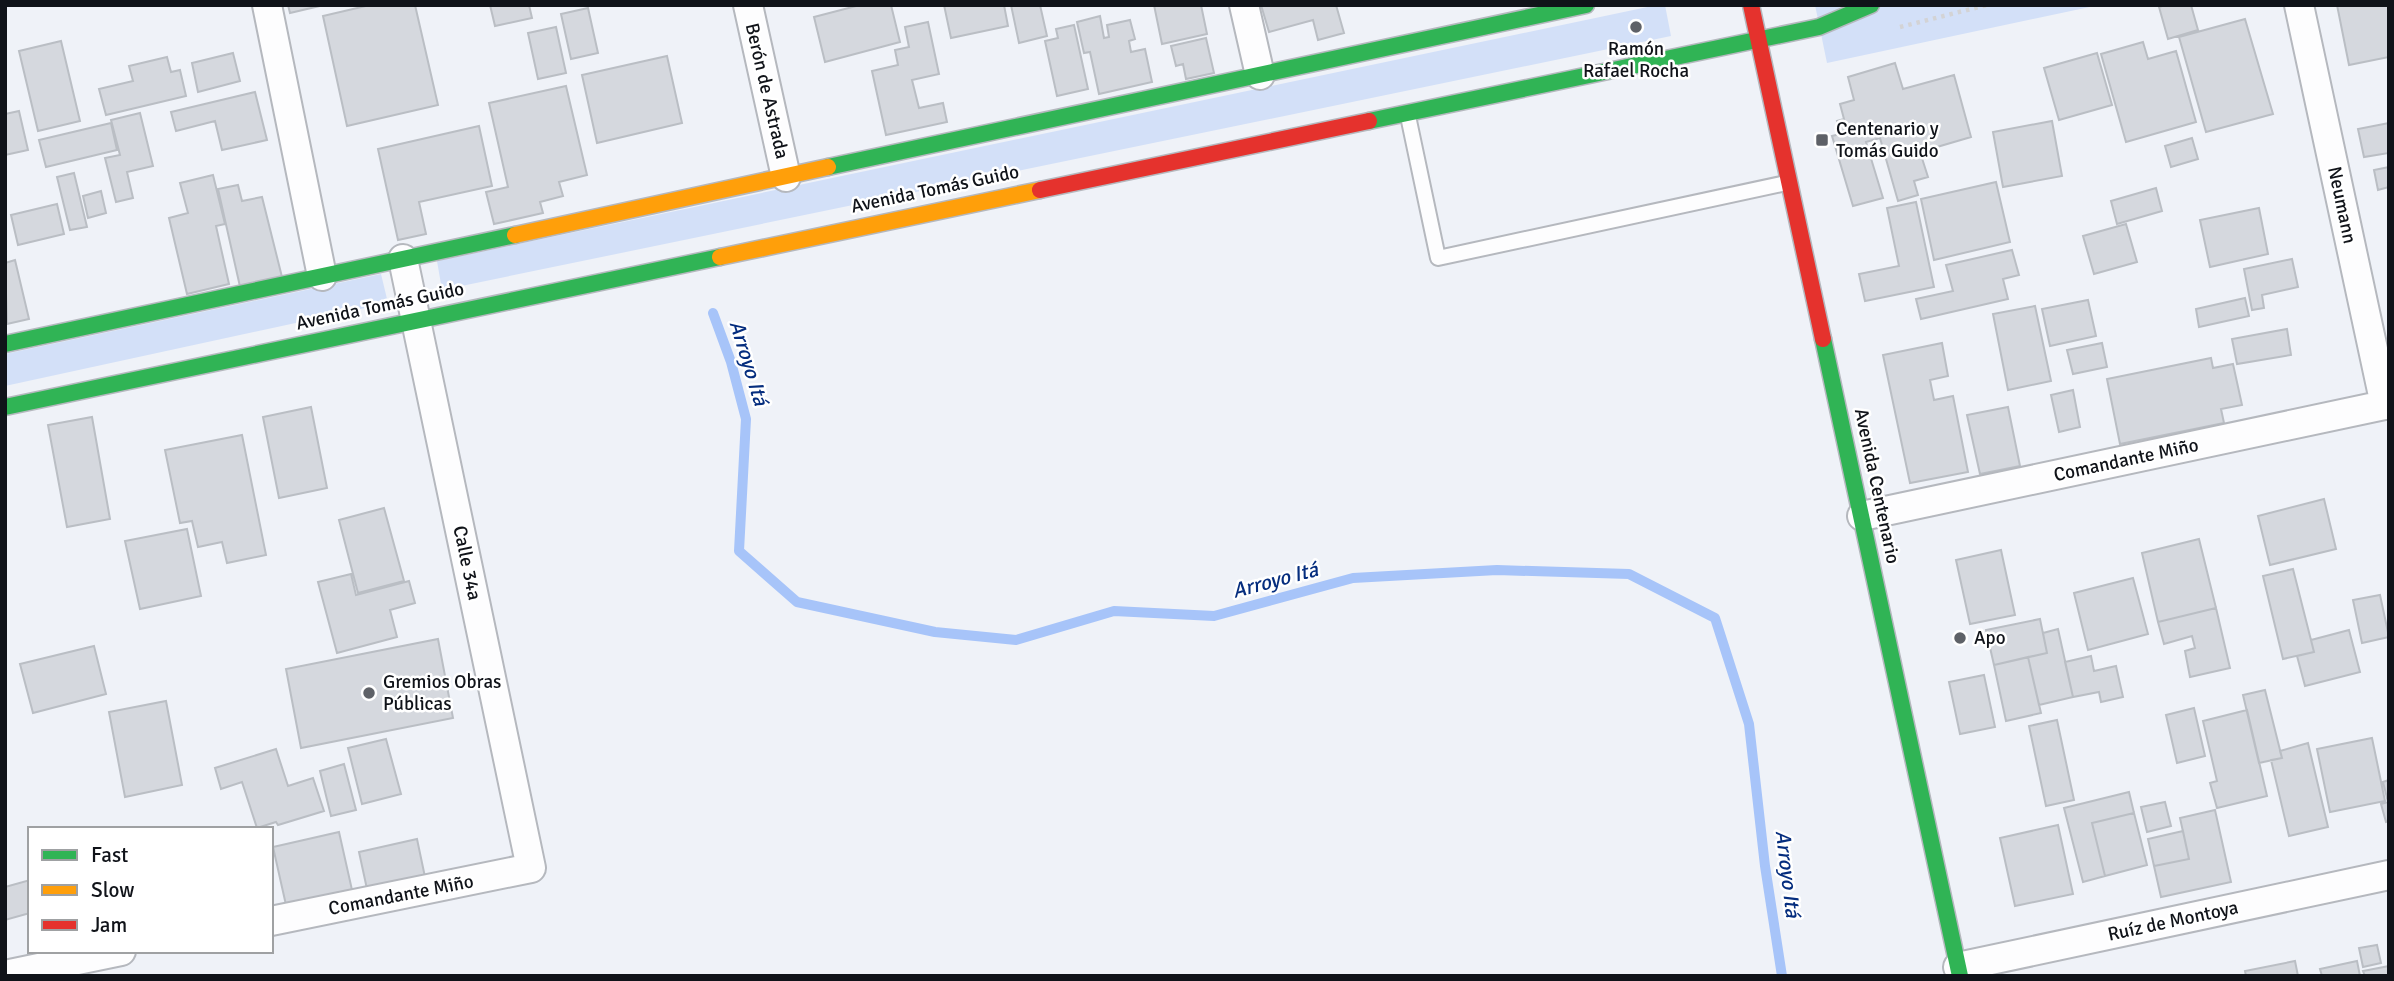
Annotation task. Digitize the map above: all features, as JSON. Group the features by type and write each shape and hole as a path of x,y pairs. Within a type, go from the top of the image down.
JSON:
{"main road":[{"path":"5,344 1586,5"},
{"name":"Avenida Centenario","path":"1751,5 1959,972"},
{"name":"Avenida Tomás Guido","path":"5,407 1760,37 1819,27 1871,5"}],"street":[{"path":"267,5 322,276"},
{"name":"Berón de Astrada","path":"748,5 786,177"},
{"path":"1244,5 1260,75"},
{"name":"Neumann","path":"2299,5 2387,404"},
{"name":"Calle 34a","path":"403,259 531,868"},
{"name":"Comandante Miño","path":"1862,516 2387,404"},
{"name":"Comandante Miño","path":"273,921 531,868"},
{"name":"Ruíz de Montoya","path":"1959,972 2389,875"},
{"path":"5,975 111,953"}],"lane":[{"path":"1407,111 1438,257 1791,182"}],"shaded area":[{"path":"1665,5 1671,36 442,290 437,261"},
{"path":"1815,5 2099,5 1827,63"},
{"path":"381,274 388,303 5,386 5,354"}],"building":[{"path":"288,5 324,5 290,13"},
{"path":"370,5 415,5 438,105 347,126 323,16"},
{"path":"490,5 529,5 532,18 495,26"},
{"path":"860,5 891,5 900,42 825,62 814,17"},
{"path":"944,5 1004,5 1008,26 951,38"},
{"path":"1011,5 1040,5 1047,36 1019,43"},
{"path":"1154,5 1201,5 1207,34 1162,44"},
{"path":"1261,5 1336,5 1344,33 1318,40 1313,20 1269,32"},
{"path":"2191,5 2198,30 2168,39 2159,7"},
{"path":"2337,5 2388,5 2389,57 2349,65"},
{"path":"588,8 598,53 571,59 561,14"},
{"path":"1100,16 1104,38 1109,37 1107,25 1130,20 1135,39 1129,41 1131,52 1145,49 1152,82 1099,94 1090,52 1084,53 1077,22"},
{"path":"2245,19 2273,114 2206,132 2179,37"},
{"path":"928,22 939,74 912,80 919,108 943,103 947,122 886,135 872,71 898,65 895,50 909,47 905,27"},
{"path":"1074,25 1088,89 1057,96 1045,41 1058,38 1056,29"},
{"path":"556,27 566,73 538,79 528,33"},
{"path":"1206,38 1214,73 1186,79 1183,64 1176,66 1171,46"},
{"path":"61,41 80,121 38,131 19,51"},
{"path":"2143,42 2148,59 2176,51 2196,122 2126,142 2101,54"},
{"path":"233,53 240,81 198,92 192,63"},
{"path":"2097,53 2112,105 2059,120 2044,68"},
{"path":"667,56 682,123 597,143 582,75"},
{"path":"167,57 171,72 180,70 186,96 106,115 99,89 133,81 129,66"},
{"path":"1895,63 1903,89 1954,75 1971,137 1920,152 1928,177 1914,181 1918,195 1898,201 1880,138 1866,142 1883,198 1853,206 1832,136 1840,134 1837,121 1844,119 1840,104 1854,100 1848,77"},
{"path":"566,86 587,175 559,182 563,196 540,202 543,213 494,224 486,192 508,187 489,103"},
{"path":"255,92 267,140 222,150 215,121 176,131 171,112"},
{"path":"19,111 28,150 5,155 5,114"},
{"path":"140,113 153,166 127,172 133,198 116,202 105,158 120,155 111,120"},
{"path":"2052,121 2062,176 2003,187 1993,132"},
{"path":"111,123 117,150 46,167 39,140"},
{"path":"2389,123 2389,153 2364,157 2358,129"},
{"path":"479,126 492,186 419,202 426,234 398,240 378,149"},
{"path":"2192,138 2198,159 2171,167 2165,146"},
{"path":"2389,167 2389,187 2378,190 2374,170"},
{"path":"74,173 87,227 70,230 57,177"},
{"path":"213,175 225,224 216,226 229,284 187,294 169,218 188,213 180,183"},
{"path":"1996,182 2010,242 1934,260 1921,199"},
{"path":"238,185 242,201 262,197 283,281 241,291 218,189"},
{"path":"2156,188 2162,211 2117,224 2111,201"},
{"path":"101,191 106,213 88,218 83,196"},
{"path":"1916,202 1934,287 1865,301 1859,274 1899,266 1887,208"},
{"path":"57,204 64,234 18,245 11,215"},
{"path":"2259,208 2268,254 2210,267 2200,220"},
{"path":"2126,224 2137,262 2094,274 2083,236"},
{"path":"2012,250 2019,275 2003,279 2008,299 1921,319 1916,299 1953,291 1946,265"},
{"path":"2292,259 2298,287 2262,295 2264,308 2252,310 2244,269"},
{"path":"15,260 29,319 7,324 5,263"},
{"path":"2245,298 2249,316 2199,327 2196,309"},
{"path":"2088,300 2096,336 2050,346 2042,309"},
{"path":"2035,306 2051,381 2008,390 1993,314"},
{"path":"2287,329 2291,355 2237,364 2232,339"},
{"path":"1942,343 1948,376 1930,380 1934,400 1953,396 1968,472 1910,483 1883,355"},
{"path":"2102,343 2107,367 2073,374 2067,350"},
{"path":"2211,358 2213,368 2233,364 2242,405 2221,409 2224,423 2120,444 2107,379"},
{"path":"2073,390 2080,427 2059,432 2051,395"},
{"path":"311,407 327,488 279,498 263,417"},
{"path":"2008,407 2020,466 1980,474 1967,415"},
{"path":"92,417 110,519 67,527 48,425"},
{"path":"242,435 266,555 227,563 222,542 198,547 192,521 180,523 165,450"},
{"path":"2324,499 2336,549 2270,565 2258,516"},
{"path":"384,508 404,581 358,593 339,520"},
{"path":"187,529 201,596 140,609 125,541"},
{"path":"2199,539 2216,608 2158,622 2142,553"},
{"path":"2001,550 2015,615 1970,624 1956,560"},
{"path":"2293,569 2314,652 2283,659 2263,576"},
{"path":"351,574 356,595 409,581 415,603 390,610 397,637 337,653 318,582"},
{"path":"2133,578 2148,634 2088,650 2074,593"},
{"path":"2380,595 2389,637 2362,643 2353,600"},
{"path":"2216,608 2230,668 2190,677 2185,651 2195,648 2192,636 2164,644 2158,622"},
{"path":"2040,619 2047,653 1994,665 1986,630"},
{"path":"2058,629 2073,697 2039,705 2028,657 2047,653 2043,633"},
{"path":"2349,630 2360,672 2305,686 2297,656 2314,652 2311,640"},
{"name":"Gremios Obras Públicas","path":"438,639 453,718 301,748 286,669"},
{"path":"94,646 106,694 33,713 20,664"},
{"path":"2091,656 2094,671 2116,666 2123,697 2101,702 2099,692 2073,697 2065,662"},
{"path":"2028,657 2041,713 2006,721 1994,665"},
{"path":"1984,675 1995,727 1960,734 1949,682"},
{"path":"2265,690 2282,758 2259,763 2243,695"},
{"path":"166,701 182,785 125,797 109,712"},
{"path":"2194,708 2205,756 2177,763 2166,715"},
{"path":"2247,710 2267,796 2217,808 2210,783 2217,781 2203,721"},
{"path":"2057,720 2074,800 2046,806 2029,726"},
{"path":"2372,738 2385,801 2330,812 2317,749"},
{"path":"386,739 401,794 362,804 348,748"},
{"path":"2308,743 2328,827 2289,836 2271,760 2282,758 2280,751"},
{"path":"276,749 288,786 313,778 324,811 278,825 276,822 257,827 242,782 221,789 215,768"},
{"path":"344,764 356,810 331,816 320,771"},
{"path":"2389,780 2389,821 2386,822 2381,804 2388,802 2383,782"},
{"path":"2129,792 2134,813 2092,823 2105,876 2083,882 2064,808"},
{"path":"2165,802 2171,826 2147,832 2141,807"},
{"path":"2215,810 2231,882 2161,897 2154,866 2189,859 2180,818"},
{"path":"2134,813 2147,865 2105,876 2092,823"},
{"path":"2058,825 2073,894 2015,906 2000,838"},
{"path":"2183,831 2189,859 2154,866 2148,839"},
{"path":"339,832 352,890 286,905 273,847"},
{"path":"417,839 425,877 367,889 359,852"},
{"path":"28,881 28,914 5,920 5,887"},
{"path":"2377,945 2381,963 2363,967 2359,948"},
{"path":"2295,961 2298,976 2246,976 2245,971"},
{"path":"2357,961 2360,976 2322,976 2320,969"},
{"path":"2389,966 2389,976 2365,976 2363,971"}],"waterway":[{"name":"Arroyo Itá","path":"713,313 731,362 746,419 739,551 797,602 935,632 1016,640 1114,611 1214,616 1353,578 1497,570 1629,574 1715,618 1749,724 1765,866 1782,976"}],"traffic: fast":[{"path":"828,167 1586,5"},
{"path":"1369,121 1819,27 1871,5"},
{"path":"5,344 515,235"},
{"path":"5,407 720,257"},
{"path":"1823,339 1960,976"}],"traffic: slow":[{"path":"515,235 828,167"},
{"path":"720,257 1040,190"}],"traffic: jam":[{"path":"1751,5 1823,339"},
{"path":"1040,190 1369,121"}],"place":[{"name":"Ramón Rafael Rocha","path":"1636,27"},
{"name":"Centenario y Tomás Guido","path":"1822,140"},
{"name":"Apo","path":"1960,638"},
{"name":"Gremios Obras Públicas","path":"369,693"}]}
